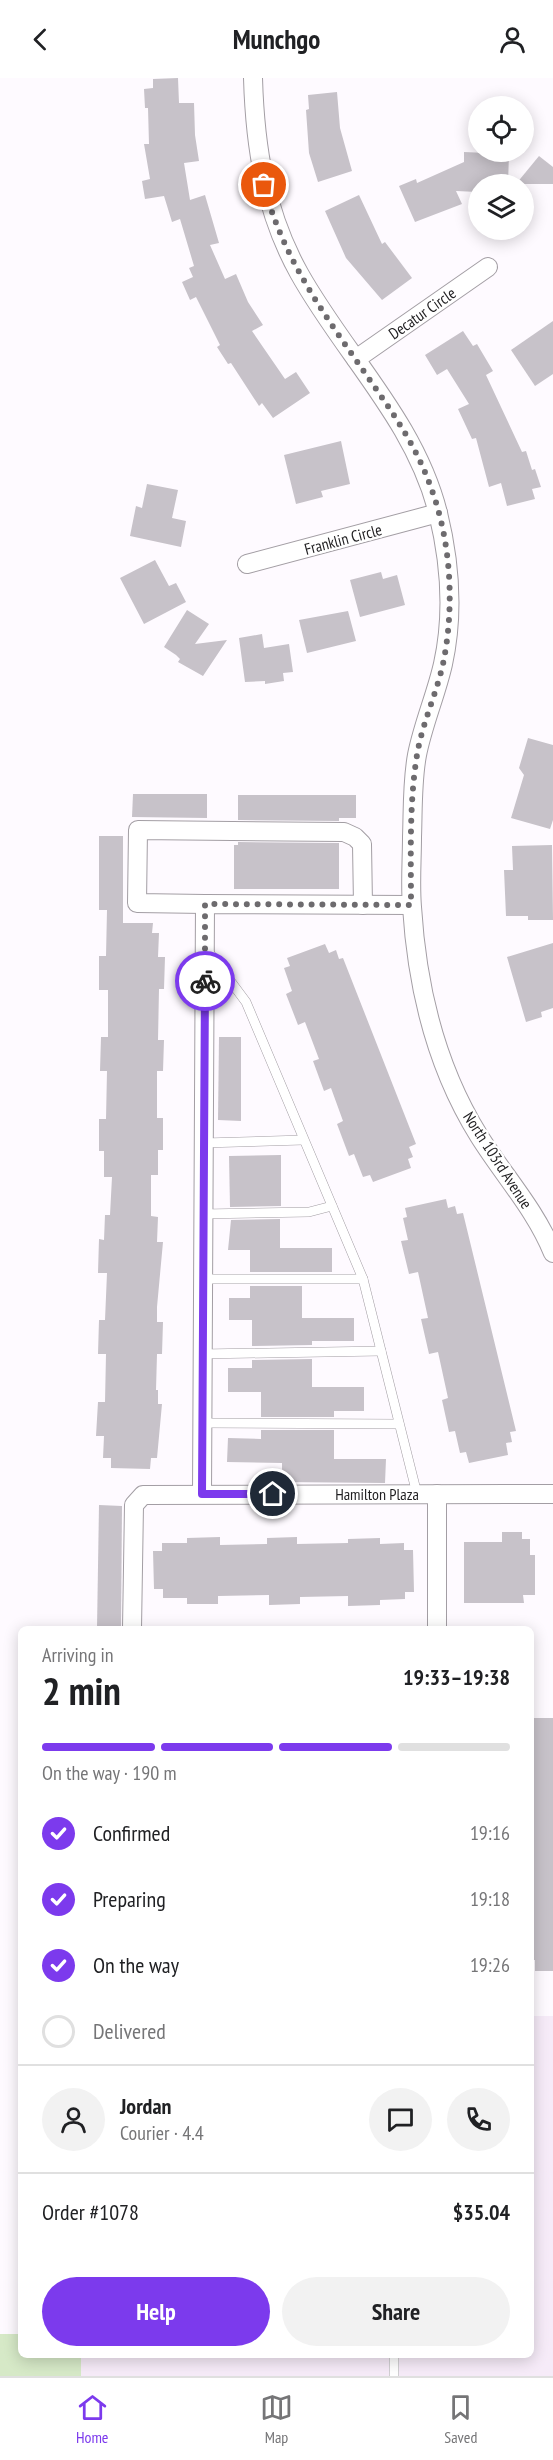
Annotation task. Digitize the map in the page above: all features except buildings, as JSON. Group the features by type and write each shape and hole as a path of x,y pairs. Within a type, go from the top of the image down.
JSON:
{"street":[{"name":"North 103rd Avenue","path":"253,78 257,150 267,198 276,221 299,273 395,415 412,444 430,486 438,513 449,576 450,608 443,666 422,731 415,767 411,905 426,1006 444,1066 478,1135 532,1211 553,1253"},
{"name":"Decatur Circle","path":"356,359 488,267"},
{"name":"Franklin Circle","path":"247,564 438,513"},
{"path":"363,904 362,844 355,837 344,832 138,830 137,903 411,905"},
{"path":"202,1494 205,904"},
{"path":"437,1494 437,1626"},
{"name":"Hamilton Plaza","path":"132,1626 134,1505 143,1496 553,1494"}],"lane":[{"path":"205,947 246,1002 363,1279 417,1494"},
{"path":"204,1143 303,1140"},
{"path":"203,1214 309,1212 332,1206"},
{"path":"203,1279 363,1279"},
{"path":"202,1354 381,1351"},
{"path":"202,1423 399,1424"},
{"path":"394,2358 394,2376"}],"shaded area":[{"path":"534,2016 553,2016 553,2376 81,2376 81,2358 534,2358"}],"green space":[{"path":"0,2334 18,2334 18,2358 81,2358 81,2376 0,2376"}],"way so far":[{"path":"205,981 205,904 411,905 415,767 422,731 443,666 448,637 449,576 438,513 430,486 412,444 395,415 299,273 286,247 264,185"}],"route":[{"path":"205,981 202,1494 273,1494"}]}
